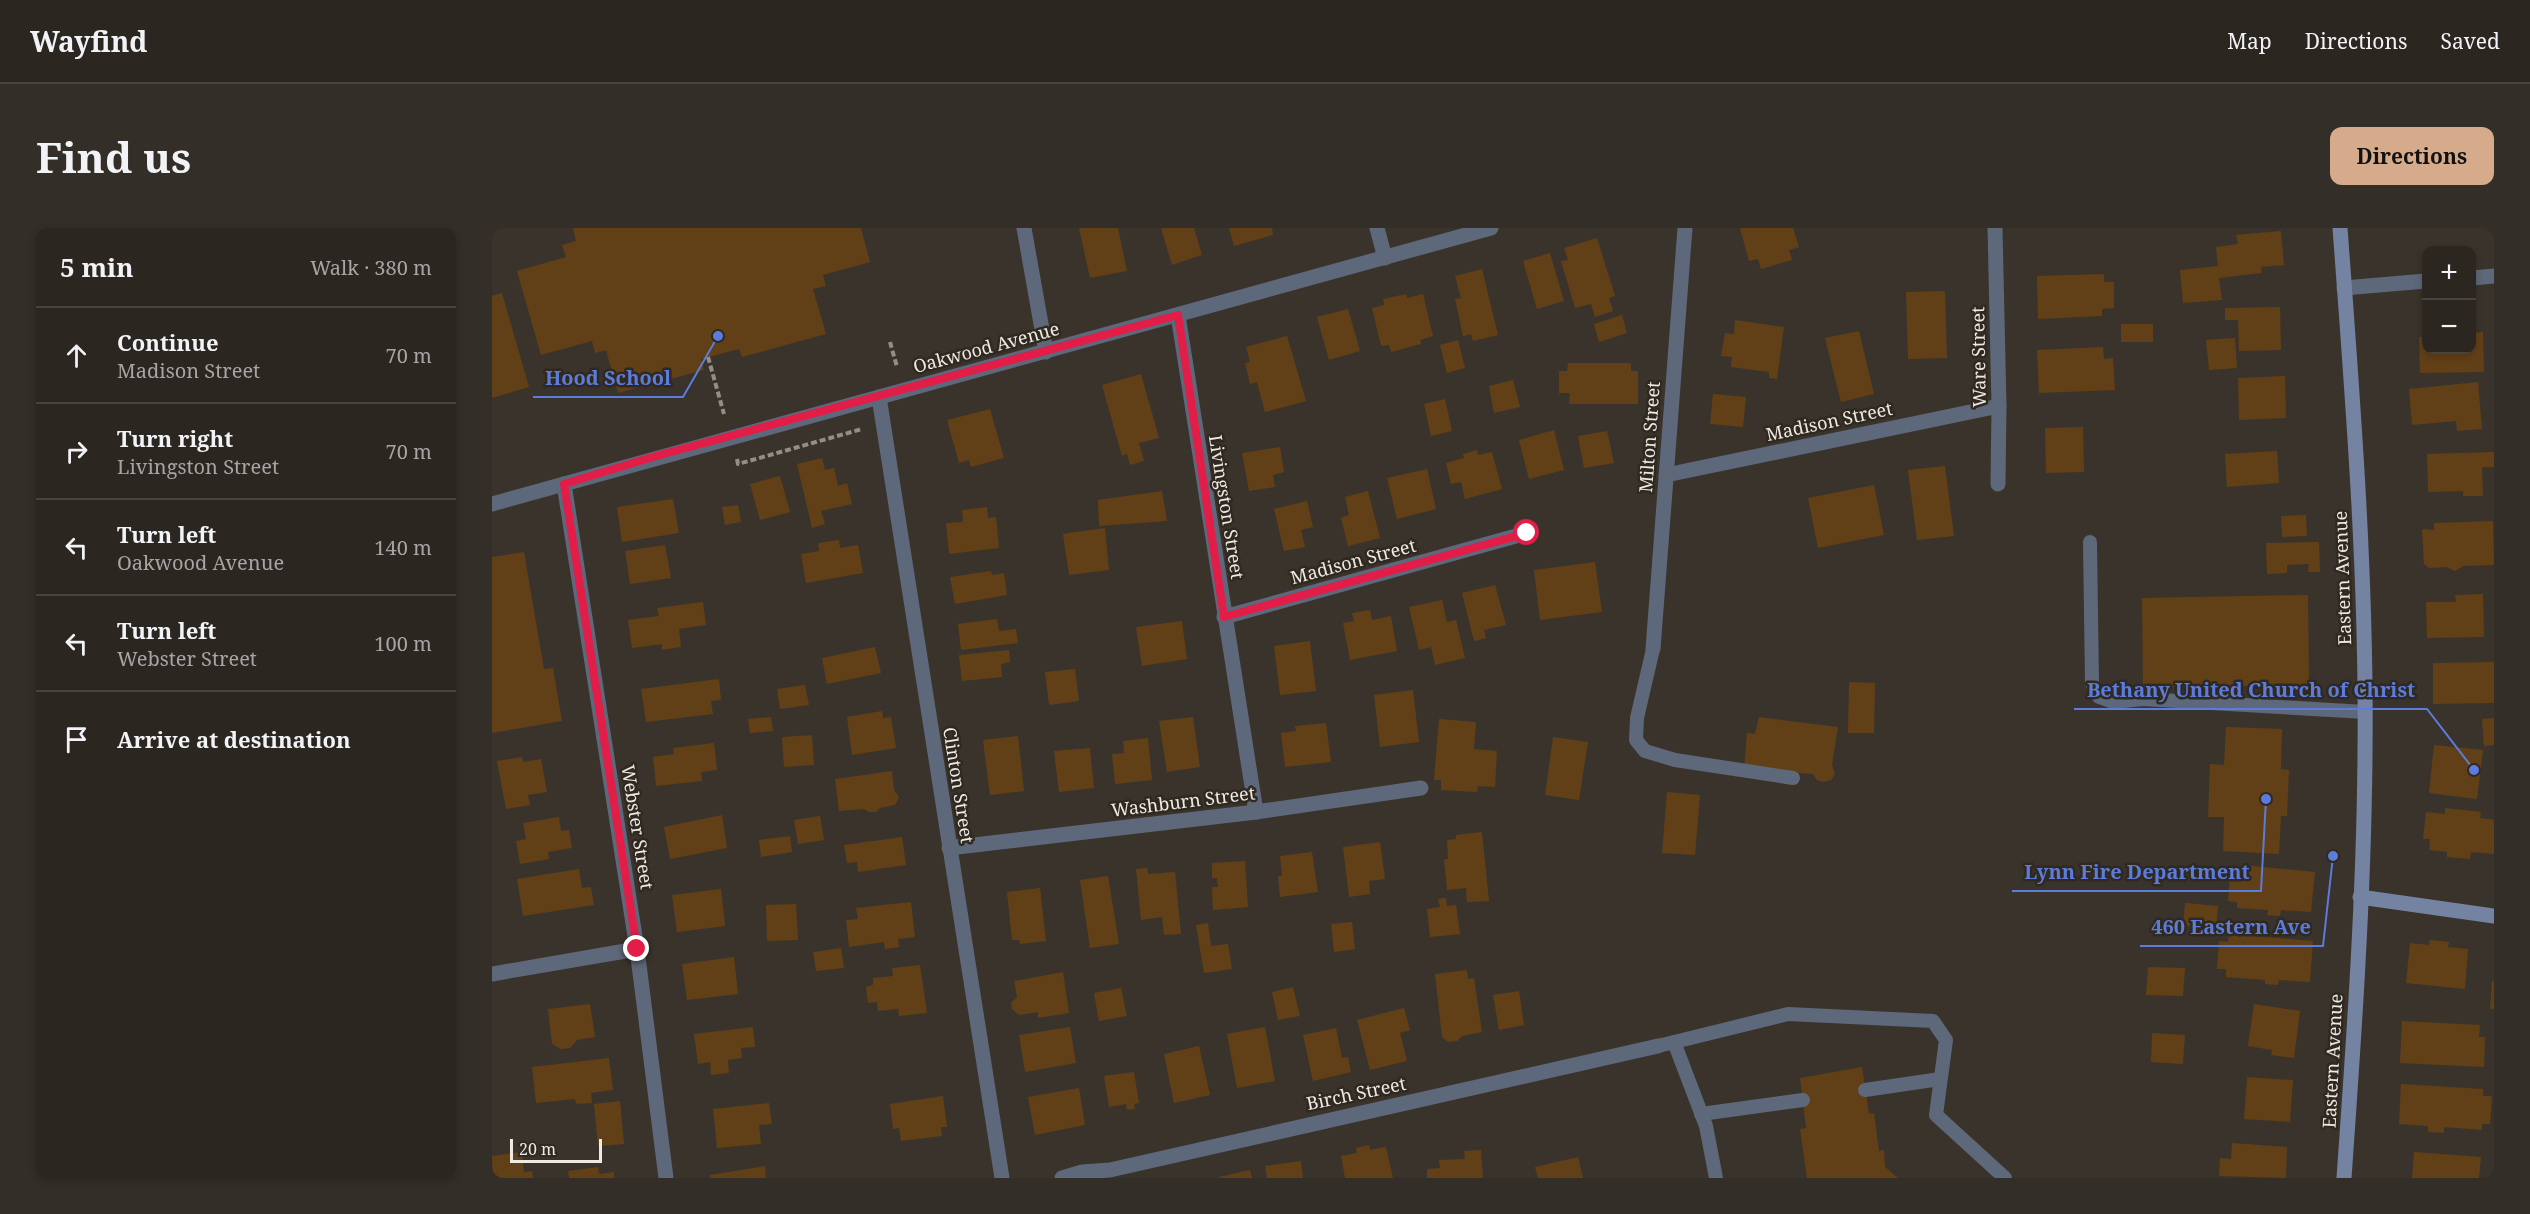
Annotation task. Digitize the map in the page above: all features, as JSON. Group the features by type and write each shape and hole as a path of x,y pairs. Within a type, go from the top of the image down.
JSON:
{"main road":[{"name":"Eastern Avenue","path":"2340,228 2358,474 2365,712 2354,1040 2344,1178"},
{"path":"2360,897 2494,916"}],"street":[{"path":"1024,228 1046,352"},
{"path":"1377,228 1384,258"},
{"name":"Oakwood Avenue","path":"492,504 1491,228"},
{"name":"Milton Street","path":"1653,649 1685,228"},
{"name":"Ware Street","path":"1995,228 1999,406 1998,484"},
{"path":"2476,278 2494,276"},
{"path":"2344,288 2422,281"},
{"name":"Livingston Street","path":"1178,315 1256,812"},
{"name":"Clinton Street","path":"879,397 1002,1178"},
{"name":"Madison Street","path":"1666,475 1999,406"},
{"name":"Webster Street","path":"564,484 637,949 666,1178"},
{"name":"Madison Street","path":"1224,617 1527,533"},
{"name":"Washburn Street","path":"949,848 1256,812 1421,788"},
{"path":"492,974 637,949"},
{"name":"Birch Street","path":"1062,1178 1110,1170 1658,1046"}],"lane":[{"path":"2090,542 2092,683 2099,697 2113,702 2143,699 2365,712"},
{"path":"1653,649 1637,718 1636,740 1645,751 1675,760 1793,778"},
{"path":"1658,1046 1788,1014 1933,1021 1946,1040 1936,1115 2005,1178"},
{"path":"1674,1042 1701,1114 1716,1178"},
{"path":"1865,1090 1940,1079"},
{"path":"1701,1114 1803,1100"}],"building":[{"path":"573,228 861,228 870,262 823,275 826,286 813,289 826,334 742,357 739,349 701,359 704,370 618,393 606,350 595,353 592,341 541,355 517,271 566,257 562,245 576,241"},
{"path":"1079,228 1118,228 1127,271 1090,278"},
{"path":"1161,228 1194,228 1202,255 1172,265"},
{"path":"1229,228 1272,228 1273,235 1234,246"},
{"path":"1740,228 1793,228 1799,247 1789,250 1792,260 1761,269 1758,259 1749,261"},
{"path":"2281,231 2284,265 2261,267 2262,273 2219,278 2222,300 2183,303 2180,270 2218,266 2216,247 2238,244 2236,235"},
{"path":"1597,238 1615,296 1609,298 1613,311 1595,317 1591,304 1575,308 1561,261 1568,260 1564,248"},
{"path":"1550,253 1564,301 1537,309 1523,261"},
{"path":"1482,269 1498,335 1473,341 1471,334 1463,336 1455,299 1461,298 1455,276"},
{"path":"2104,274 2104,282 2114,282 2114,308 2102,309 2102,316 2038,319 2037,276"},
{"path":"1945,291 1947,358 1908,359 1906,292"},
{"path":"502,293 529,387 492,398 492,296"},
{"path":"1406,294 1407,298 1423,294 1433,336 1420,340 1421,344 1391,352 1389,345 1381,346 1372,308 1384,305 1383,299"},
{"path":"2280,307 2281,350 2239,351 2238,320 2225,320 2225,308"},
{"path":"1348,309 1360,351 1329,360 1317,317"},
{"path":"1622,315 1627,333 1599,342 1594,324"},
{"path":"1735,320 1784,327 1777,379 1769,378 1769,372 1731,367 1732,357 1721,356 1725,333 1734,334"},
{"path":"2121,324 2153,324 2153,342 2121,342"},
{"path":"1859,331 1874,394 1841,402 1825,338"},
{"path":"2483,332 2484,372 2420,373 2419,337 2422,337 2422,354 2476,354 2476,333"},
{"path":"1287,336 1306,401 1265,412 1257,382 1250,384 1245,363 1250,362 1246,347"},
{"path":"2235,338 2237,368 2209,370 2206,340"},
{"path":"1458,340 1465,368 1447,373 1440,345"},
{"path":"2103,347 2104,359 2113,358 2115,390 2039,393 2037,350"},
{"path":"1568,363 1631,363 1631,371 1638,371 1638,404 1569,404 1570,393 1559,393 1559,371 1567,371"},
{"path":"1141,374 1159,438 1139,443 1144,461 1130,465 1127,454 1122,456 1102,385"},
{"path":"2285,376 2286,418 2239,420 2238,378"},
{"path":"1513,380 1520,407 1494,413 1489,386"},
{"path":"2478,382 2482,429 2457,431 2456,421 2412,425 2409,389"},
{"path":"1713,394 1746,397 1743,427 1710,424"},
{"path":"1445,399 1452,431 1431,436 1424,404"},
{"path":"990,409 1004,458 971,467 969,460 959,463 947,420"},
{"path":"2083,427 2084,472 2046,473 2045,428"},
{"path":"1554,430 1564,470 1529,479 1519,440"},
{"path":"1607,431 1614,463 1584,468 1578,436"},
{"path":"1280,447 1284,472 1273,475 1275,487 1249,491 1242,453"},
{"path":"1477,450 1478,455 1492,452 1502,489 1465,499 1461,482 1451,484 1446,463 1464,458 1463,454"},
{"path":"2277,451 2279,483 2227,487 2225,454"},
{"path":"2494,452 2494,467 2482,467 2483,496 2463,496 2463,491 2428,492 2427,454"},
{"path":"822,458 825,470 834,468 838,486 847,483 852,504 821,511 825,524 812,528 797,464"},
{"path":"1945,466 1954,536 1917,540 1908,470"},
{"path":"1427,469 1436,509 1397,519 1387,478"},
{"path":"780,476 790,512 760,520 750,484"},
{"path":"1874,485 1884,535 1818,548 1808,498"},
{"path":"1162,491 1167,521 1099,526 1098,500"},
{"path":"1368,491 1380,538 1348,546 1341,518 1349,515 1345,497"},
{"path":"673,499 679,533 622,542 617,507"},
{"path":"1307,501 1313,527 1301,530 1305,547 1284,551 1274,509"},
{"path":"738,505 741,522 725,525 722,507"},
{"path":"987,507 988,518 996,517 999,548 949,554 946,523 963,522 962,510"},
{"path":"2306,515 2307,536 2282,537 2281,516"},
{"path":"2493,521 2494,565 2463,566 2455,571 2446,567 2429,568 2424,564 2422,529 2434,530 2434,523"},
{"path":"1105,528 1109,570 1069,575 1063,534"},
{"path":"839,540 840,548 858,545 863,573 806,583 801,554 819,551 818,543"},
{"path":"2319,542 2320,572 2308,572 2309,564 2287,565 2287,573 2267,574 2266,543"},
{"path":"665,545 671,578 630,584 625,551"},
{"path":"524,552 544,669 553,668 562,721 492,733 492,557"},
{"path":"1595,562 1602,612 1540,620 1534,570"},
{"path":"991,571 992,575 1004,573 1007,595 955,604 950,577"},
{"path":"1495,585 1506,625 1484,630 1486,638 1474,641 1462,593"},
{"path":"2483,594 2484,637 2427,638 2426,602 2456,602 2455,595"},
{"path":"2308,595 2309,685 2143,687 2142,598"},
{"path":"1442,600 1447,622 1456,620 1465,658 1435,665 1431,647 1419,650 1409,607"},
{"path":"703,602 706,625 679,629 681,647 662,650 662,644 632,648 628,620 659,616 657,608"},
{"path":"1370,610 1372,620 1391,616 1397,651 1350,660 1343,623 1354,621 1352,613"},
{"path":"997,619 999,631 1016,629 1018,643 961,650 958,624"},
{"path":"1182,621 1187,659 1142,666 1136,627"},
{"path":"1310,641 1316,691 1280,695 1274,646"},
{"path":"875,647 881,673 827,684 822,658"},
{"path":"1009,650 1010,662 1001,664 1002,677 962,681 959,655"},
{"path":"2494,662 2494,703 2433,704 2433,663"},
{"path":"1075,669 1079,701 1049,705 1045,672"},
{"path":"719,679 721,700 711,701 713,714 646,722 641,689"},
{"path":"1849,682 1875,683 1874,733 1848,733"},
{"path":"805,685 809,705 780,709 777,689"},
{"path":"1413,690 1419,742 1380,747 1374,695"},
{"path":"882,711 883,718 891,717 896,748 852,755 847,717"},
{"path":"771,717 773,731 750,733 748,719"},
{"path":"1193,717 1200,767 1167,772 1159,721"},
{"path":"1759,717 1838,727 1832,764 1835,774 1831,780 1823,782 1817,780 1813,774 1744,769 1747,733 1755,734"},
{"path":"2494,718 2494,745 2484,746 2482,719"},
{"path":"1439,719 1476,722 1474,749 1497,751 1495,787 1478,786 1477,792 1441,790 1441,780 1434,780"},
{"path":"1326,723 1331,762 1285,767 1281,733 1296,731 1295,726"},
{"path":"2226,727 2282,729 2281,769 2289,770 2287,816 2281,816 2279,854 2223,851 2224,817 2208,817 2210,764 2224,765"},
{"path":"812,735 814,765 784,767 782,737"},
{"path":"1018,736 1024,791 990,795 983,740"},
{"path":"1553,737 1588,742 1579,800 1545,795"},
{"path":"1148,738 1152,780 1115,784 1112,754 1124,753 1123,741"},
{"path":"714,743 717,770 701,772 702,781 656,786 653,757 674,754 673,748"},
{"path":"2434,745 2483,750 2477,799 2429,793"},
{"path":"1090,748 1094,788 1059,792 1054,751"},
{"path":"522,757 523,762 541,759 547,792 528,795 530,805 506,809 497,761"},
{"path":"892,771 894,790 899,797 895,805 880,808 876,812 864,809 839,811 835,779"},
{"path":"1667,792 1700,795 1695,855 1662,853"},
{"path":"2445,808 2481,812 2480,818 2494,820 2494,854 2471,852 2470,859 2447,857 2447,852 2429,850 2430,839 2423,839 2426,812 2445,814"},
{"path":"722,815 727,848 670,859 664,827"},
{"path":"820,816 824,840 798,844 794,820"},
{"path":"559,817 561,831 569,830 572,848 548,852 549,859 520,864 516,841 526,839 523,823"},
{"path":"1482,832 1489,901 1467,902 1466,888 1447,890 1444,859 1448,859 1447,840 1456,839 1456,835"},
{"path":"790,836 792,852 761,857 759,840"},
{"path":"902,837 906,865 858,872 857,862 847,863 844,845"},
{"path":"1380,842 1385,879 1369,881 1370,894 1349,897 1343,847"},
{"path":"1312,852 1318,892 1280,897 1278,876 1282,876 1280,856"},
{"path":"1245,861 1248,907 1213,910 1212,887 1218,887 1217,878 1212,878 1212,863"},
{"path":"2241,865 2315,872 2311,912 2281,910 2280,916 2267,915 2268,910 2237,908 2237,902 2228,901 2230,874 2240,875"},
{"path":"1147,868 1148,874 1175,872 1181,934 1164,935 1162,917 1141,920 1136,869"},
{"path":"579,869 582,888 591,887 594,905 523,916 517,879"},
{"path":"1108,876 1119,944 1090,948 1080,880"},
{"path":"1040,888 1046,941 1020,944 1019,940 1012,940 1007,892"},
{"path":"721,889 725,926 677,932 672,895"},
{"path":"1446,898 1447,906 1456,905 1460,934 1430,937 1427,909 1440,907 1438,899"},
{"path":"911,902 915,937 898,939 899,947 885,949 884,942 849,947 846,920 858,919 856,908"},
{"path":"2185,903 2218,906 2216,929 2183,925"},
{"path":"796,904 798,940 767,941 766,905"},
{"path":"1352,922 1355,949 1334,952 1331,924"},
{"path":"1208,923 1211,946 1228,944 1232,969 1204,973 1196,925"},
{"path":"2229,934 2313,941 2310,982 2279,980 2278,985 2265,984 2265,980 2226,977 2226,969 2217,969 2219,941 2228,942"},
{"path":"2430,940 2449,942 2448,947 2468,949 2465,989 2406,983 2410,943 2429,945"},
{"path":"841,948 844,968 816,971 813,952"},
{"path":"734,957 738,994 687,1000 682,964"},
{"path":"920,965 927,1013 899,1016 898,1009 878,1011 877,1002 868,1003 866,987 873,985 873,978 893,976 892,968"},
{"path":"2148,967 2185,968 2183,996 2146,995"},
{"path":"1467,970 1468,979 1474,978 1482,1032 1462,1036 1457,1041 1448,1042 1442,1037 1435,974"},
{"path":"1063,972 1069,1013 1038,1018 1038,1012 1019,1015 1012,1009 1011,1003 1017,997 1014,981"},
{"path":"2492,981 2494,981 2494,1009 2490,1009"},
{"path":"1293,987 1300,1016 1278,1020 1272,992"},
{"path":"1121,988 1127,1016 1099,1021 1094,993"},
{"path":"1519,991 1524,1025 1499,1030 1493,995"},
{"path":"590,1004 595,1037 577,1040 570,1048 561,1049 552,1044 548,1009"},
{"path":"2254,1004 2300,1011 2294,1058 2271,1055 2272,1050 2248,1046"},
{"path":"1404,1008 1410,1030 1400,1033 1407,1061 1370,1070 1357,1020"},
{"path":"2402,1021 2480,1025 2479,1037 2485,1037 2484,1067 2400,1063"},
{"path":"753,1027 755,1047 741,1048 742,1058 728,1060 729,1073 711,1075 710,1062 698,1064 694,1034"},
{"path":"1070,1027 1076,1063 1025,1072 1019,1035"},
{"path":"1265,1027 1275,1081 1237,1088 1227,1034"},
{"path":"1336,1028 1342,1058 1348,1057 1351,1072 1313,1081 1303,1035"},
{"path":"2152,1033 2185,1035 2183,1064 2151,1062"},
{"path":"1199,1046 1210,1095 1174,1103 1164,1054"},
{"path":"609,1058 613,1090 591,1093 592,1103 576,1104 575,1099 536,1103 532,1067"},
{"path":"1862,1067 1869,1114 1874,1113 1879,1151 1884,1150 1885,1167 1898,1178 1807,1178 1800,1129 1806,1128 1800,1078"},
{"path":"1134,1072 1139,1103 1134,1104 1135,1109 1127,1110 1126,1104 1109,1107 1104,1076"},
{"path":"2247,1077 2293,1080 2290,1122 2244,1119"},
{"path":"2401,1084 2483,1089 2483,1096 2492,1096 2490,1124 2482,1124 2482,1130 2444,1127 2444,1133 2428,1132 2428,1126 2399,1124"},
{"path":"1079,1088 1085,1125 1035,1135 1028,1097"},
{"path":"943,1096 947,1127 941,1127 942,1136 901,1141 899,1128 893,1129 890,1104"},
{"path":"620,1101 624,1144 598,1146 594,1104"},
{"path":"769,1103 772,1124 759,1125 761,1144 717,1148 713,1109"},
{"path":"2232,1143 2287,1147 2286,1178 2219,1176 2220,1158 2231,1159"},
{"path":"1369,1145 1370,1150 1386,1147 1393,1178 1345,1178 1341,1156 1357,1153 1356,1148"},
{"path":"1481,1150 1483,1178 1427,1178 1427,1169 1440,1168 1439,1160 1465,1159 1464,1151"},
{"path":"522,1152 524,1172 532,1171 533,1178 493,1178 492,1156"},
{"path":"2414,1152 2481,1157 2479,1178 2412,1178"},
{"path":"1578,1157 1583,1178 1538,1178 1535,1167"},
{"path":"1301,1161 1303,1178 1267,1178 1265,1166"},
{"path":"765,1166 766,1178 710,1178 710,1175"},
{"path":"598,1167 599,1174 614,1172 614,1178 569,1178 568,1171"},
{"path":"1250,1170 1252,1178 1219,1177"}],"place":[{"name":"Hood School","path":"718,336"},
{"name":"Bethany United Church of Christ","path":"2474,770"},
{"name":"Lynn Fire Department","path":"2266,799"},
{"name":"460 Eastern Ave","path":"2333,856"}],"route":[{"path":"637,949 564,484 656,456 1178,315 1224,617 1527,533"}]}
